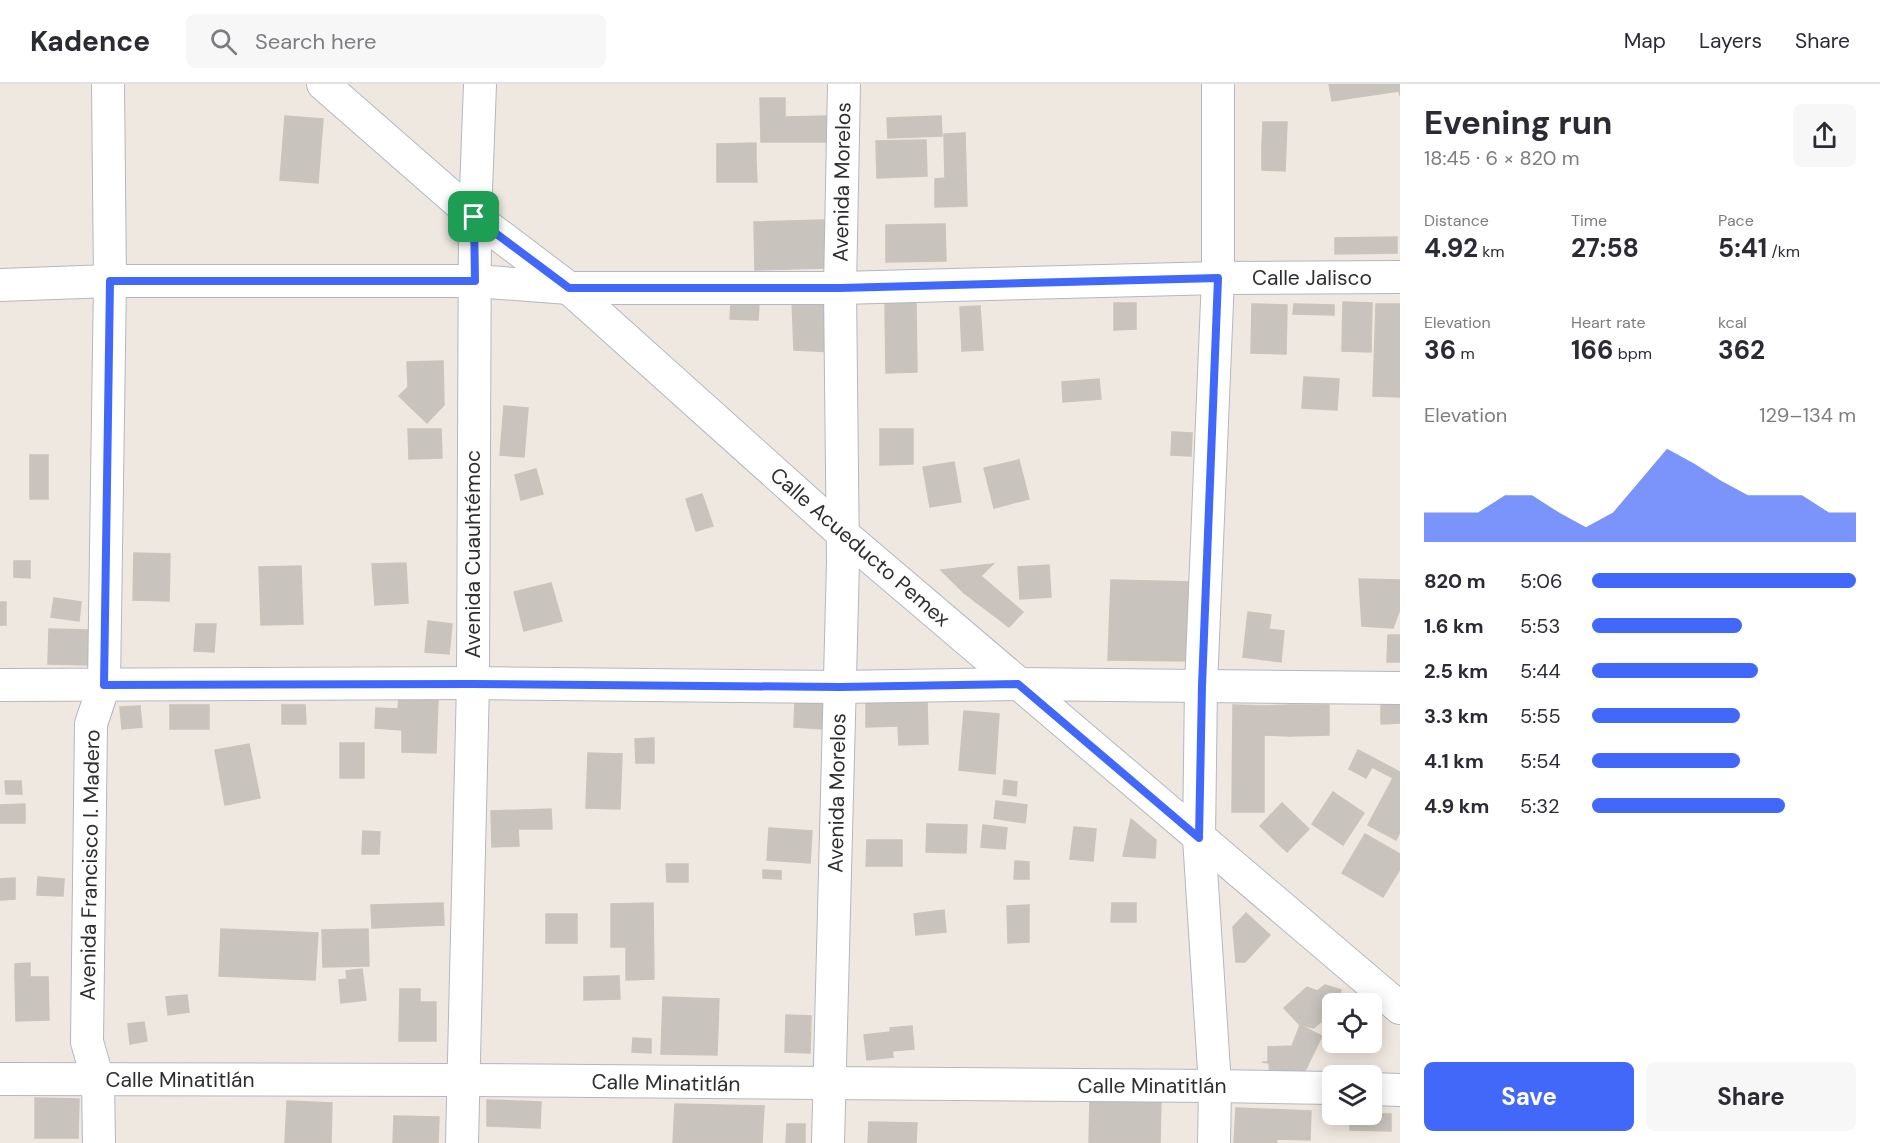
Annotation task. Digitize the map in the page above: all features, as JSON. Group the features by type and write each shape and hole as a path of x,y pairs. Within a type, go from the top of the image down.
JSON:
{"street":[{"name":"Avenida Francisco I. Madero","path":"99,1143 98,1080 87,1042 91,724 104,685 110,281 108,84"},
{"name":"Calle Acueducto Pemex","path":"322,84 474,217 569,288 843,534 1400,1008"},
{"name":"Avenida Cuauhtémoc","path":"462,1143 472,684 474,217 480,84"},
{"name":"Avenida Morelos","path":"828,1143 843,534 840,288 844,84"},
{"path":"1214,1143 1215,1086 1199,838 1202,686 1218,278 1218,84"},
{"name":"Calle Jalisco","path":"0,285 110,281 475,281 569,288 840,288 1218,278 1400,277"},
{"path":"0,685 472,684 840,687 1018,684 1400,688"},
{"name":"Calle Minatitlán","path":"0,1079 465,1080 1322,1088"},
{"path":"1382,1089 1400,1090"}],"building":[{"path":"1329,84 1400,84 1400,96 1399,91 1332,101"},
{"path":"760,98 785,98 785,117 829,116 829,142 761,142"},
{"path":"285,116 323,119 318,183 280,180"},
{"path":"941,116 942,136 888,138 887,118"},
{"path":"1263,122 1287,122 1286,146 1262,146"},
{"path":"965,133 967,206 935,207 935,179 945,178 944,134"},
{"path":"926,140 927,176 877,178 876,141"},
{"path":"756,143 756,162 717,162 717,144"},
{"path":"1262,146 1286,146 1285,171 1262,170"},
{"path":"717,162 756,162 757,182 717,182"},
{"path":"825,220 826,268 755,270 754,222"},
{"path":"945,224 946,261 886,262 886,225"},
{"path":"1397,237 1397,253 1335,254 1335,238"},
{"path":"792,299 833,299 834,352 794,350"},
{"path":"916,302 917,372 886,373 885,303"},
{"path":"1343,302 1372,303 1371,352 1342,351"},
{"path":"731,303 759,304 758,320 730,319"},
{"path":"1114,303 1136,303 1136,329 1114,330"},
{"path":"1252,304 1287,305 1286,354 1251,353"},
{"path":"1294,304 1334,305 1334,315 1293,314"},
{"path":"1376,304 1400,304 1400,397 1373,396"},
{"path":"980,306 983,350 962,351 960,307"},
{"path":"443,361 444,405 427,423 399,396 408,387 407,362"},
{"path":"1304,377 1339,379 1337,410 1302,408"},
{"path":"1099,379 1101,399 1063,402 1062,382"},
{"path":"504,406 528,408 524,457 500,455"},
{"path":"408,429 441,429 442,458 409,459"},
{"path":"880,429 913,429 913,464 880,465"},
{"path":"1172,432 1192,433 1191,456 1171,455"},
{"path":"30,455 48,455 48,499 30,499"},
{"path":"1019,460 1029,499 994,508 984,468"},
{"path":"954,462 961,502 930,507 923,467"},
{"path":"536,469 543,494 521,500 515,475"},
{"path":"702,494 713,526 696,531 686,499"},
{"path":"134,553 170,554 169,601 133,600"},
{"path":"14,561 30,561 30,578 14,577"},
{"path":"406,563 408,603 375,605 372,564"},
{"path":"993,564 964,593 941,570"},
{"path":"1049,565 1051,597 1020,599 1018,567"},
{"path":"301,566 303,624 261,625 259,567"},
{"path":"981,576 1023,612 1009,627 964,593"},
{"path":"1359,579 1400,580 1400,609 1393,628 1362,626"},
{"path":"1111,580 1193,582 1191,661 1108,660"},
{"path":"551,583 562,621 524,631 514,592"},
{"path":"54,598 81,602 79,621 51,617"},
{"path":"0,602 6,602 6,625 0,625"},
{"path":"1248,612 1271,615 1269,629 1284,631 1281,662 1243,657"},
{"path":"428,621 452,624 449,654 425,652"},
{"path":"196,624 216,624 214,652 194,651"},
{"path":"49,629 89,630 88,665 48,664"},
{"path":"1388,635 1400,635 1400,662 1387,662"},
{"path":"399,698 438,699 436,753 402,752 402,730 375,728 376,708 398,709"},
{"path":"927,699 928,744 899,745 898,726 866,727 866,701"},
{"path":"795,700 826,702 824,729 794,727"},
{"path":"1381,703 1400,704 1400,723 1381,724"},
{"path":"170,705 209,705 209,729 170,729"},
{"path":"282,705 305,705 306,724 282,724"},
{"path":"1233,705 1264,706 1264,812 1232,812"},
{"path":"1289,705 1289,736 1264,735 1264,706"},
{"path":"1289,705 1329,705 1329,735 1289,736"},
{"path":"140,706 142,727 122,729 120,707"},
{"path":"964,711 999,714 995,774 959,770"},
{"path":"654,738 654,763 636,763 635,739"},
{"path":"340,743 364,743 364,778 340,778"},
{"path":"249,744 260,798 225,805 215,750"},
{"path":"1358,750 1400,772 1400,832 1396,840 1368,825 1393,778 1372,767 1366,778 1349,769"},
{"path":"588,753 622,754 620,809 586,808"},
{"path":"1004,780 1017,782 1016,796 1003,794"},
{"path":"5,781 21,781 22,794 6,794"},
{"path":"1333,792 1364,813 1343,845 1312,824"},
{"path":"996,801 1027,805 1025,823 994,818"},
{"path":"1282,803 1309,829 1287,852 1260,826"},
{"path":"25,804 25,823 0,823 0,805"},
{"path":"551,809 552,829 518,829 519,846 492,847 491,811"},
{"path":"1131,819 1156,840 1155,858 1123,856"},
{"path":"927,824 967,825 966,853 926,852"},
{"path":"983,825 1007,828 1005,849 981,847"},
{"path":"1074,827 1096,829 1093,861 1070,859"},
{"path":"769,828 812,831 810,863 767,860"},
{"path":"363,831 380,832 379,854 362,854"},
{"path":"1365,834 1400,854 1400,869 1383,897 1342,873"},
{"path":"867,840 902,840 902,866 866,866"},
{"path":"1015,861 1029,862 1029,879 1014,879"},
{"path":"666,864 688,864 688,882 667,882"},
{"path":"763,870 781,871 781,879 763,878"},
{"path":"38,877 64,879 63,896 37,895"},
{"path":"15,878 15,899 0,900 0,879"},
{"path":"443,903 444,925 372,928 371,905"},
{"path":"653,903 654,979 626,980 626,947 611,947 611,904"},
{"path":"1112,903 1136,903 1136,922 1111,922"},
{"path":"1029,905 1029,942 1008,943 1007,906"},
{"path":"944,910 946,932 916,935 914,914"},
{"path":"1246,913 1270,935 1245,962 1236,962 1233,927"},
{"path":"546,914 577,914 577,943 546,943"},
{"path":"221,929 318,933 315,980 219,976"},
{"path":"368,929 369,966 323,967 322,930"},
{"path":"30,963 30,977 15,978 15,964"},
{"path":"362,969 366,1000 341,1003 339,980 347,979 346,971"},
{"path":"619,976 620,999 584,1000 584,977"},
{"path":"48,977 49,1020 16,1021 15,978"},
{"path":"1325,985 1341,990 1340,993 1322,993 1322,1021 1314,1028 1300,1025 1284,1008 1307,987 1317,991"},
{"path":"400,989 420,989 420,1002 436,1002 436,1041 399,1041"},
{"path":"187,995 189,1012 168,1015 166,997"},
{"path":"663,997 719,999 717,1055 661,1054"},
{"path":"786,1015 811,1016 810,1053 785,1052"},
{"path":"144,1022 147,1041 130,1044 128,1024"},
{"path":"1300,1025 1322,1036 1303,1075 1270,1076 1269,1063 1262,1062 1268,1062 1268,1047 1292,1046"},
{"path":"912,1026 914,1049 892,1051 890,1028"},
{"path":"890,1032 893,1057 867,1060 864,1035"},
{"path":"633,1038 651,1039 651,1053 632,1052"},
{"path":"35,1098 79,1099 78,1138 35,1138"},
{"path":"1090,1098 1161,1100 1160,1143 1089,1143"},
{"path":"487,1100 541,1102 540,1128 487,1126"},
{"path":"287,1101 332,1103 331,1143 285,1143"},
{"path":"675,1104 764,1106 762,1143 673,1143"},
{"path":"1236,1108 1311,1111 1310,1140 1276,1139 1277,1143 1234,1143"},
{"path":"1382,1114 1391,1114 1391,1131 1350,1130 1350,1125 1382,1125"},
{"path":"394,1116 439,1117 438,1143 393,1143"},
{"path":"869,1122 917,1123 916,1143 868,1143"},
{"path":"787,1124 805,1124 805,1143 786,1143"}],"route":[{"path":"474,217 569,288 840,288 1218,278 1202,686 1199,838 1018,684 840,687 472,684 104,685 110,281 475,281 474,217"}]}
